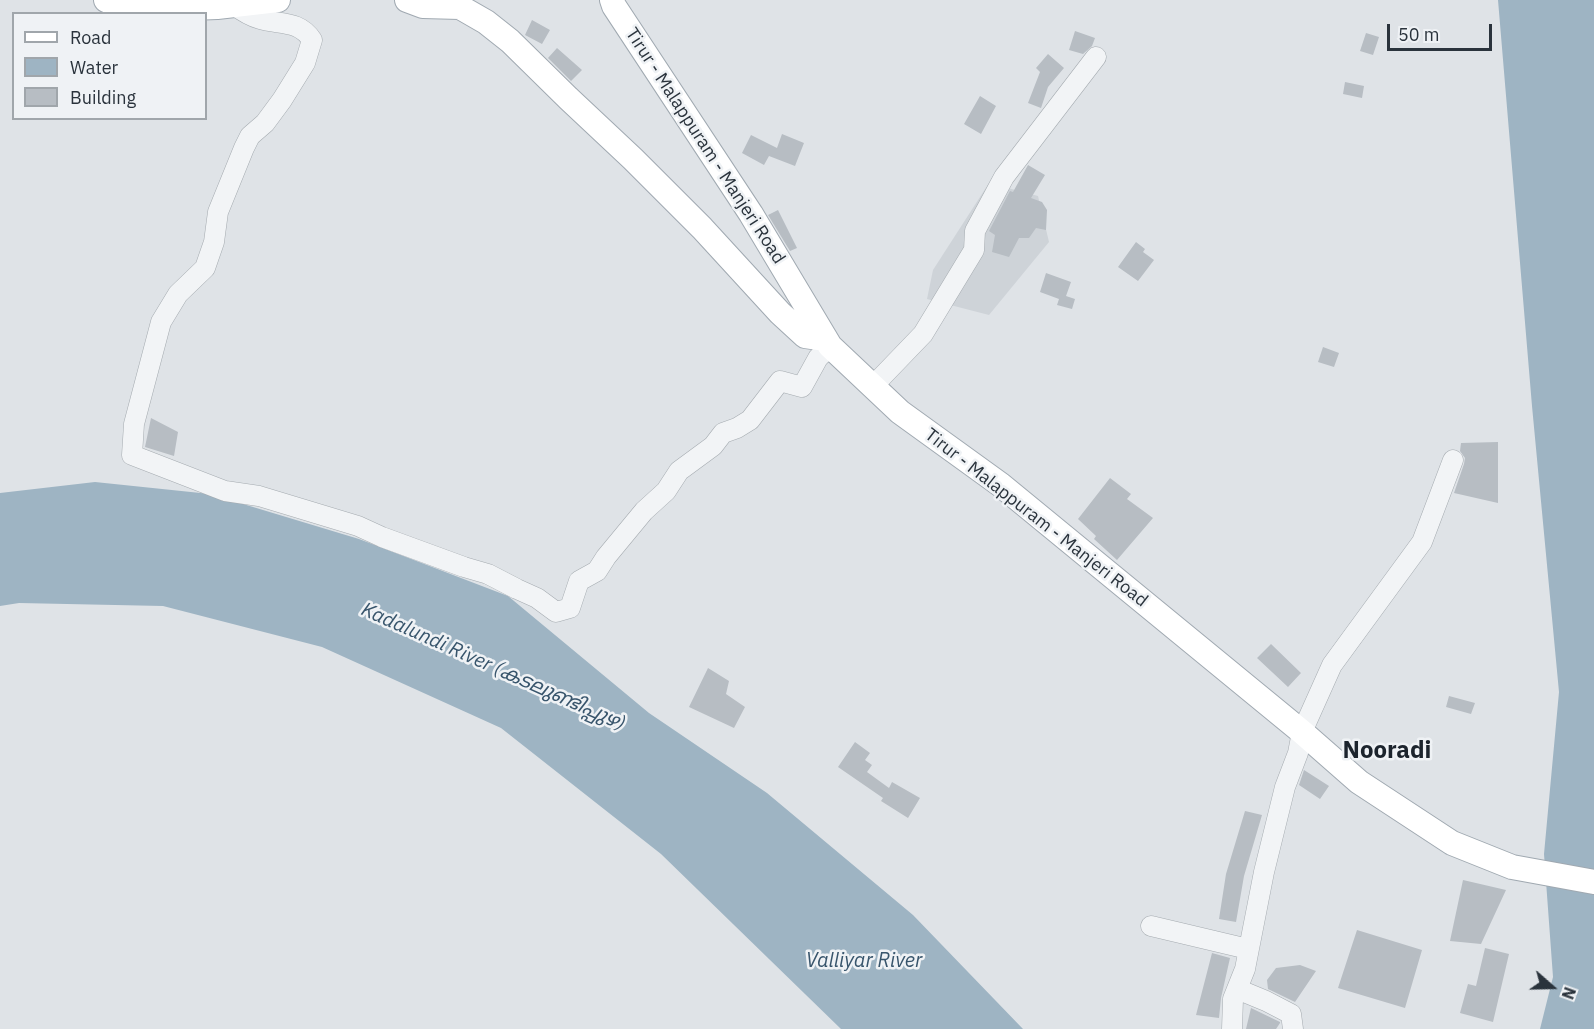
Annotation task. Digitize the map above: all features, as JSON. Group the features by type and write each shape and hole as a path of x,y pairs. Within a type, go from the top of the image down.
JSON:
{"main road":[{"path":"106,0 124,8 141,10 278,0"},
{"path":"407,0 423,6 460,7 486,22 510,41 702,228 780,313 805,336 828,342"},
{"name":"Tirur - Malappuram - Manjeri Road","path":"612,0 751,214 828,342 900,412 1001,485 1302,732 1359,782 1452,843 1512,867 1594,882"}],"street":[{"path":"234,5 262,20 283,22 306,31 312,40 305,63 282,100 265,123 250,136 244,148 218,212 214,242 205,268 178,294 161,322 134,424 132,455 225,490 259,496 358,526 382,537 488,574 537,597 556,612 570,608 579,581 597,571 606,556 644,511 666,491 679,471 713,446 723,433 750,420 780,381 802,387 828,342"},
{"path":"873,386 923,334 974,250 975,231 1004,177 1096,57"},
{"path":"1232,1029 1233,999 1245,969 1264,872 1285,787 1298,753 1302,732 1332,665 1422,542 1453,460"},
{"path":"1151,927 1248,949"},
{"path":"1237,989 1291,1014 1293,1029"}],"shaded area":[{"path":"989,183 1038,196 1049,242 989,315 927,299 933,270"}],"water":[{"path":"1498,0 1594,0 1594,1029 1540,1029 1553,977 1544,854 1559,692"},
{"name":"Valliyar River","path":"95,482 210,494 359,539 508,596 649,713 767,793 913,915 1023,1029 841,1029 661,854 501,728 322,647 163,606 19,603 0,606 0,493"}],"building":[{"path":"532,20 550,30 542,44 525,35"},
{"path":"1075,31 1095,38 1092,46 1083,54 1069,50"},
{"path":"1366,33 1379,37 1373,55 1360,51"},
{"path":"557,48 582,70 571,81 548,58"},
{"path":"1048,54 1064,68 1048,87 1041,108 1028,103 1040,72 1036,68"},
{"path":"1345,82 1364,86 1362,98 1343,94"},
{"path":"980,96 996,106 981,134 964,124"},
{"path":"782,134 804,143 795,166 769,156 764,165 742,153 751,135 777,148"},
{"path":"1028,165 1045,175 1031,198 1042,202 1047,210 1046,230 1036,228 1029,238 1019,238 1009,257 992,252 995,235 989,231 1010,191 1013,192"},
{"path":"778,210 797,248 790,251 768,215"},
{"path":"1136,242 1145,249 1143,252 1154,260 1138,281 1118,267"},
{"path":"1046,273 1071,282 1066,296 1075,299 1072,309 1057,305 1059,299 1040,292"},
{"path":"1323,347 1339,353 1334,367 1318,362"},
{"path":"151,418 178,432 174,456 145,447"},
{"path":"1498,442 1498,503 1454,493 1465,458 1460,451 1461,443"},
{"path":"1110,478 1131,494 1127,499 1153,518 1117,560 1094,539 1096,536 1078,519"},
{"path":"1271,644 1301,673 1288,687 1257,658"},
{"path":"708,668 729,681 726,694 745,707 734,728 689,707"},
{"path":"1449,696 1475,703 1471,714 1446,707"},
{"path":"855,742 870,753 865,760 872,765 867,772 889,788 892,782 920,798 908,818 881,801 883,798 838,767"},
{"path":"1304,770 1329,786 1320,799 1299,785"},
{"path":"1245,811 1262,815 1244,876 1236,922 1219,919 1226,874"},
{"path":"1463,880 1506,890 1481,944 1450,941"},
{"path":"1357,930 1422,950 1405,1008 1338,988"},
{"path":"1485,948 1509,954 1493,1022 1460,1013 1468,984 1476,986"},
{"path":"1212,953 1230,958 1219,1018 1196,1015"},
{"path":"1300,965 1316,971 1295,1002 1268,989 1267,980 1276,968"},
{"path":"1251,1008 1280,1022 1276,1029 1246,1029"}],"district":[{"name":"Nooradi","path":"1387,751"}],"water label":[{"name":"Kadalundi River (കടലുണ്ടിപ്പുഴ)","path":"493,667"}]}
